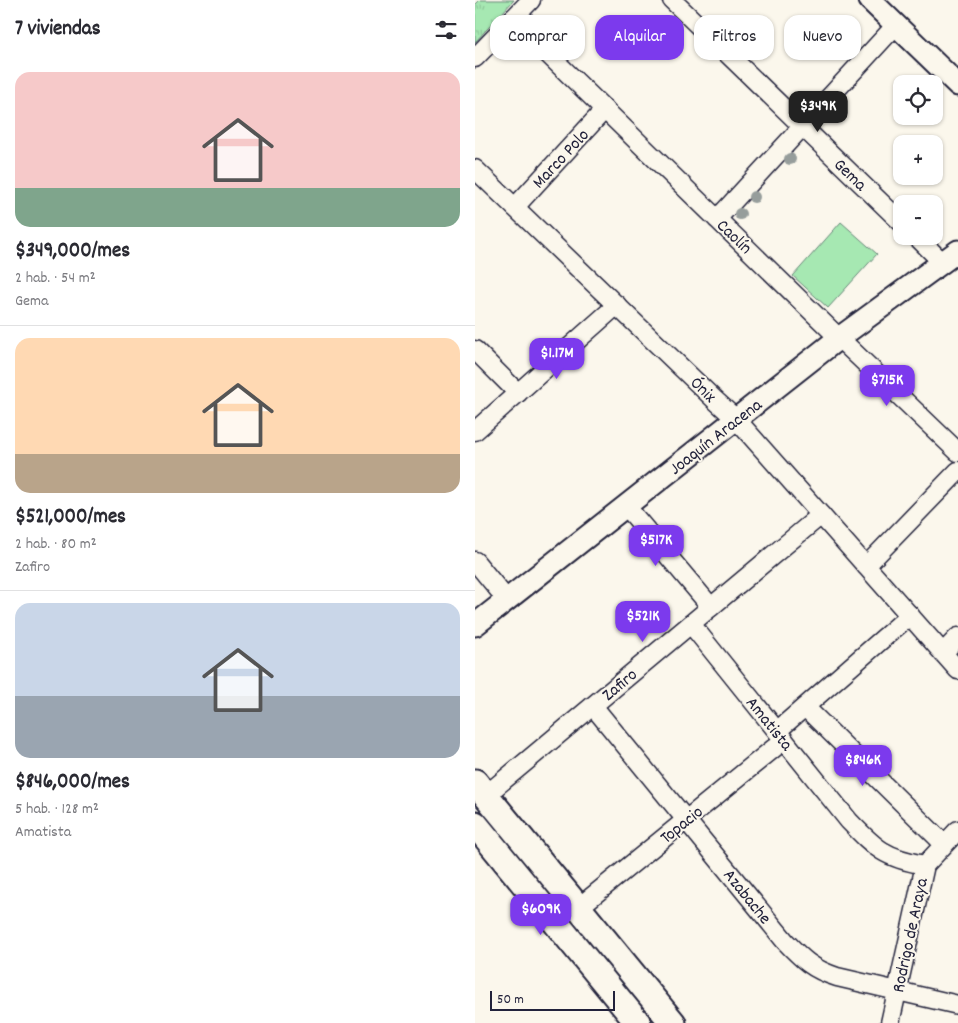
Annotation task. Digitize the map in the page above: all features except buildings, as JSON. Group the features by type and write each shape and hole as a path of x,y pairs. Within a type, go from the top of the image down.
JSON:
{"main road":[{"path":"480,788 673,1023"},
{"path":"475,824 639,1023"}],"street":[{"path":"516,15 531,0"},
{"name":"Gema","path":"672,0 893,214"},
{"path":"870,0 958,85"},
{"path":"717,218 896,25"},
{"path":"475,58 490,42"},
{"name":"Caolín","path":"554,60 958,452"},
{"name":"Marco Polo","path":"515,207 605,109"},
{"name":"Ónix","path":"475,169 736,418 958,670"},
{"path":"934,245 953,255"},
{"name":"Joaquín Aracena","path":"475,625 839,338 953,255"},
{"path":"475,430 617,305"},
{"path":"475,350 518,393"},
{"path":"866,566 958,471"},
{"path":"626,506 711,607"},
{"name":"Zafiro","path":"480,788 593,706 821,515"},
{"path":"475,561 507,600"},
{"name":"Topacio","path":"578,908 686,820 780,736 805,707 910,615"},
{"name":"Amatista","path":"691,624 849,821 869,842 879,850 897,859 925,865"},
{"path":"943,653 958,638"},
{"name":"Azabache","path":"593,706 799,956 818,970 837,977 958,1005"},
{"path":"805,707 944,844"},
{"name":"Rodrigo de Araya","path":"890,1023 925,865 958,830"}],"green space":[{"path":"480,0 514,0 500,15 490,15 490,26 475,42 475,5"},
{"path":"841,222 877,254 828,308 793,276"}]}
